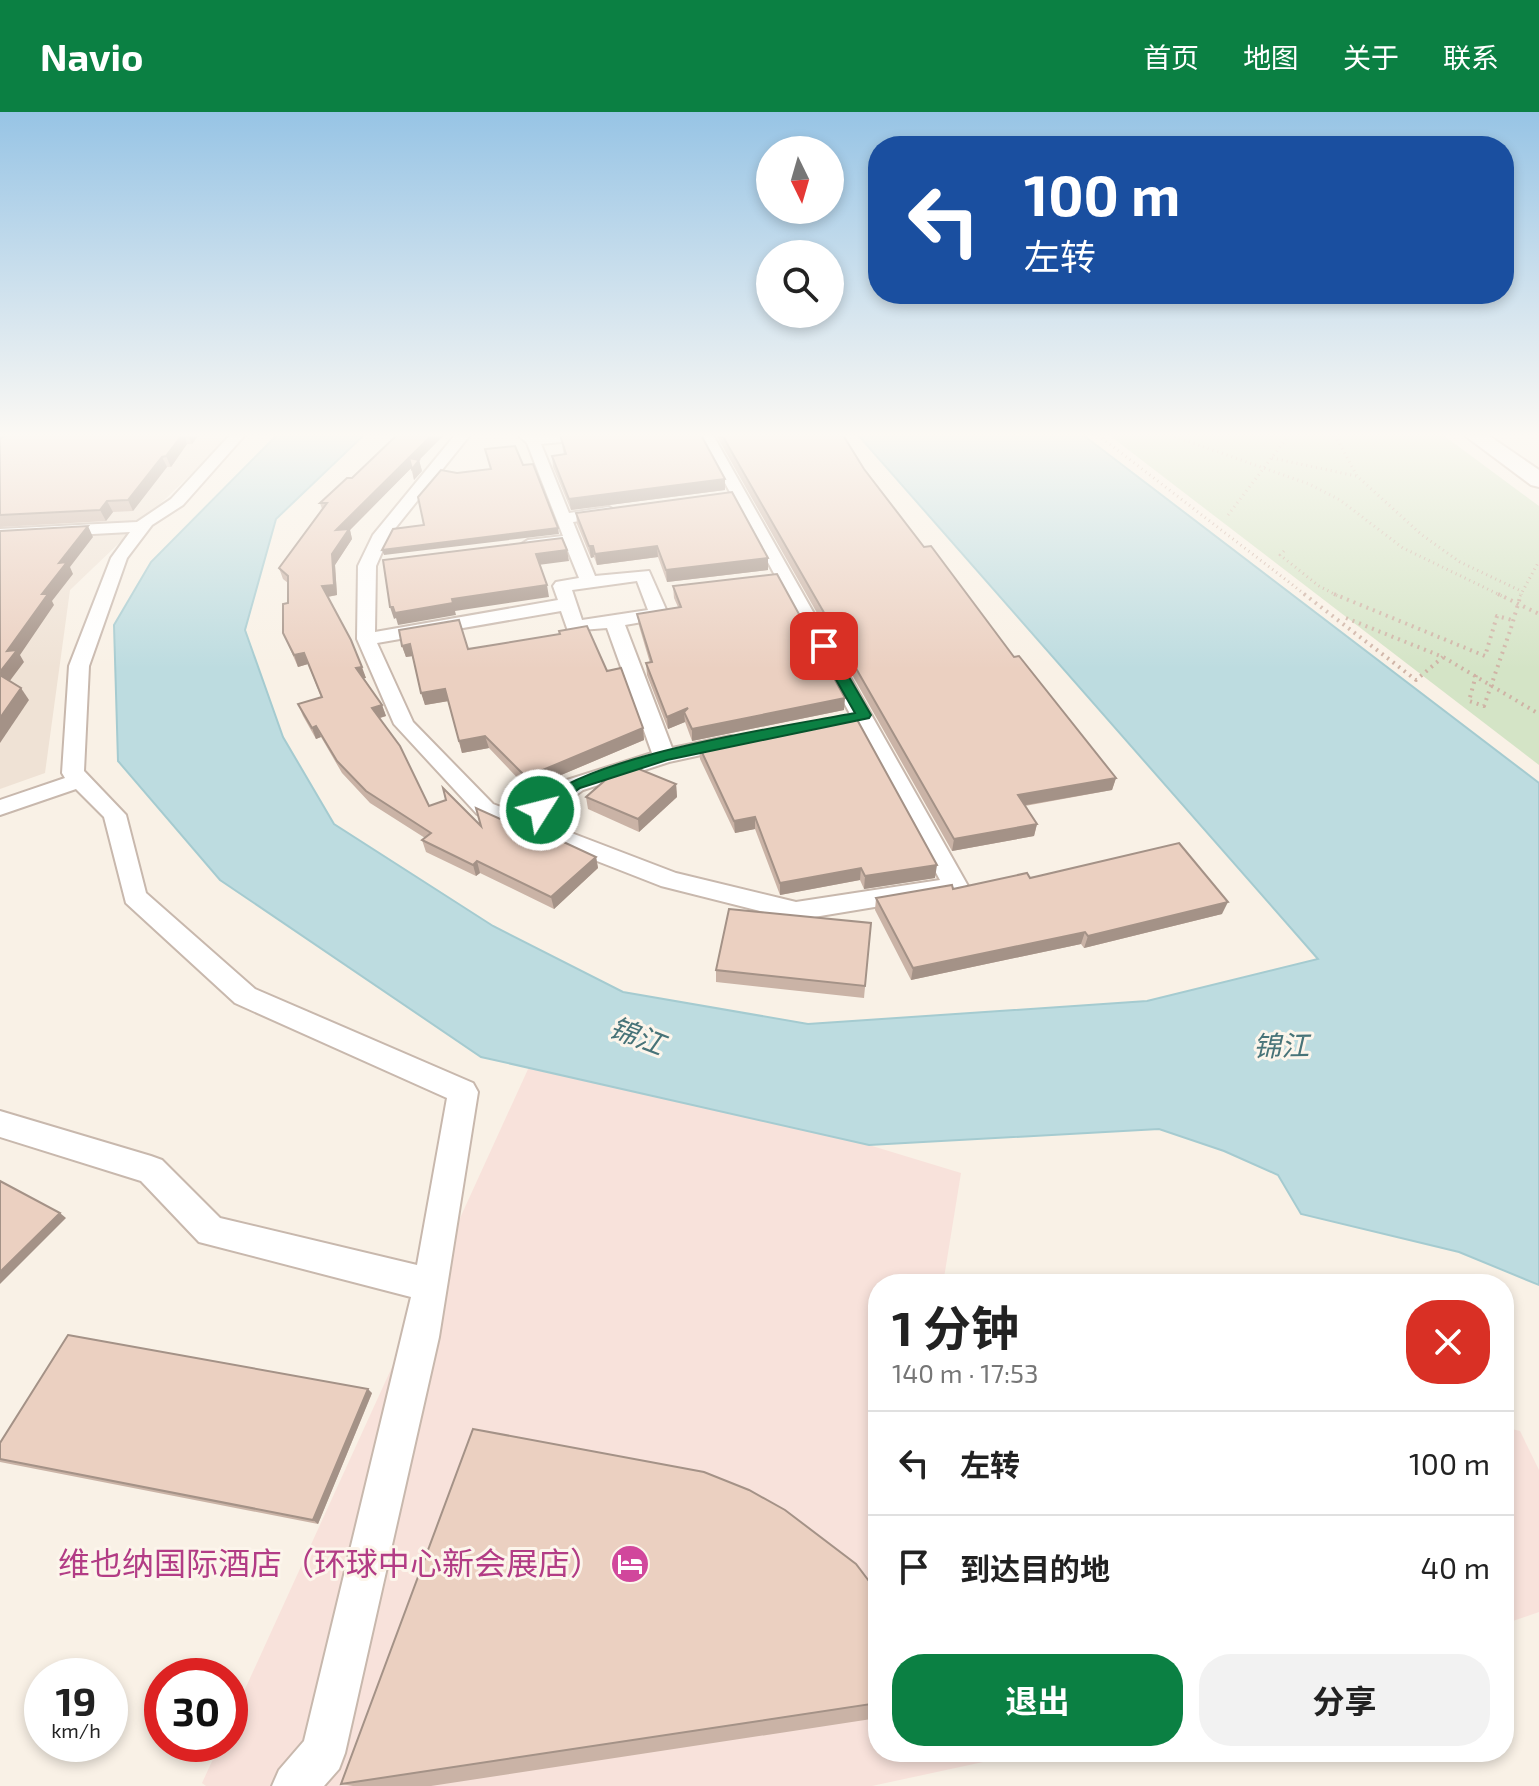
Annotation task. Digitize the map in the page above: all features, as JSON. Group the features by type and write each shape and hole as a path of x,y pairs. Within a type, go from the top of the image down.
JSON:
{"street":[{"path":"161,513 142,527 119,558 79,666 73,773 115,815 135,897 245,996 463,1092 421,1337 323,1753 295,1786"},
{"path":"399,513 381,535 366,639 404,724 485,809 670,880 796,911 956,886 864,715 777,577 742,513"},
{"path":"562,513 589,582"},
{"path":"564,518 599,513"},
{"path":"0,534 142,527"},
{"path":"509,548 573,540"},
{"path":"643,575 658,591 659,614 575,627 562,586 589,582 643,575"},
{"path":"366,639 568,604"},
{"path":"614,621 664,756"},
{"path":"833,721 864,715"},
{"path":"522,823 575,785 664,756 756,737"},
{"path":"0,808 81,780"},
{"path":"0,1124 151,1170 211,1231 430,1285"}],"path":[{"path":"1199,513 1416,680 1443,657"},
{"path":"1357,513 1403,548 1460,579 1539,614"},
{"path":"1398,513 1460,562 1521,591"},
{"path":"1284,551 1280,555 1319,586 1485,656 1497,616 1512,620"},
{"path":"1476,675 1469,701 1484,706 1511,628 1516,603 1539,561"},
{"path":"1346,618 1443,657 1539,714"}],"shaded area":[{"path":"0,513 150,513 70,590 45,773 0,789"},
{"path":"529,1067 869,1145 961,1173 945,1274 868,1274 868,1762 983,1762 872,1786 206,1786 202,1783 212,1762 248,1762 248,1683"},
{"path":"1514,1430 1520,1431 1539,1470 1539,1612 1514,1621"}],"green space":[{"path":"1211,513 1539,513 1539,765"}],"water":[{"name":"锦江","path":"199,513 282,513 276,519 245,630 283,737 334,824 493,926 623,992 808,1024 1147,1001 1318,959 927,513 1185,513 1539,783 1539,1285 1459,1252 1301,1214 1278,1175 1224,1151 1159,1129 869,1145 481,1057 220,880 118,761 114,625 151,562"}],"building":[{"path":"320,513 353,513 336,530 349,529 332,554 334,585 322,586 351,640 362,667 356,668 382,705 372,708 400,746 429,806 446,800 443,788 481,826 476,808 538,836 542,832 596,857 551,897 477,861 473,865 422,840 431,833 366,791 337,761 316,726 312,728 298,704 322,697 304,653 294,655 283,633 283,604 288,603 288,576 279,568"},
{"path":"421,513 552,513 558,528 382,550 393,529 424,525"},
{"path":"576,513 744,513 768,558 666,570 657,546 595,554 593,546 589,546"},
{"path":"767,513 898,513 924,547 931,546 1014,657 1019,656 1116,778 1018,795 1037,824 954,839"},
{"path":"88,526 59,563 67,562 42,594 48,594 7,651 17,650 0,672 0,531"},
{"path":"562,538 567,550 536,554 547,585 452,599 453,603 395,613 390,607 383,560"},
{"path":"777,574 845,698 692,729 684,712 688,708 667,717 646,663 652,662 637,614 681,607 673,586"},
{"path":"459,620 468,649 560,634 559,631 587,626 607,671 621,668 643,728 526,777 485,736 459,741 445,689 421,693 410,644 402,646 399,630"},
{"path":"0,675 21,688 0,718"},
{"path":"854,714 937,865 865,876 861,868 780,883 755,817 734,821 699,746"},
{"path":"629,765 676,784 638,819 586,797 618,769"},
{"path":"1179,843 1228,902 1088,936 1085,932 913,968 876,898 952,885 953,889 1027,873 1030,878"},
{"path":"729,909 871,923 865,986 716,970"},
{"path":"0,1181 60,1213 0,1272"},
{"path":"68,1335 368,1389 313,1520 0,1459 0,1443"},
{"path":"473,1429 704,1472 749,1490 785,1510 856,1564 868,1580 868,1705 341,1784"}],"place":[{"name":"维也纳国际酒店（环球中心新会展店）","path":"630,1564"}],"route":[{"path":"540,810 575,785 664,756 864,715 824,646"}]}
